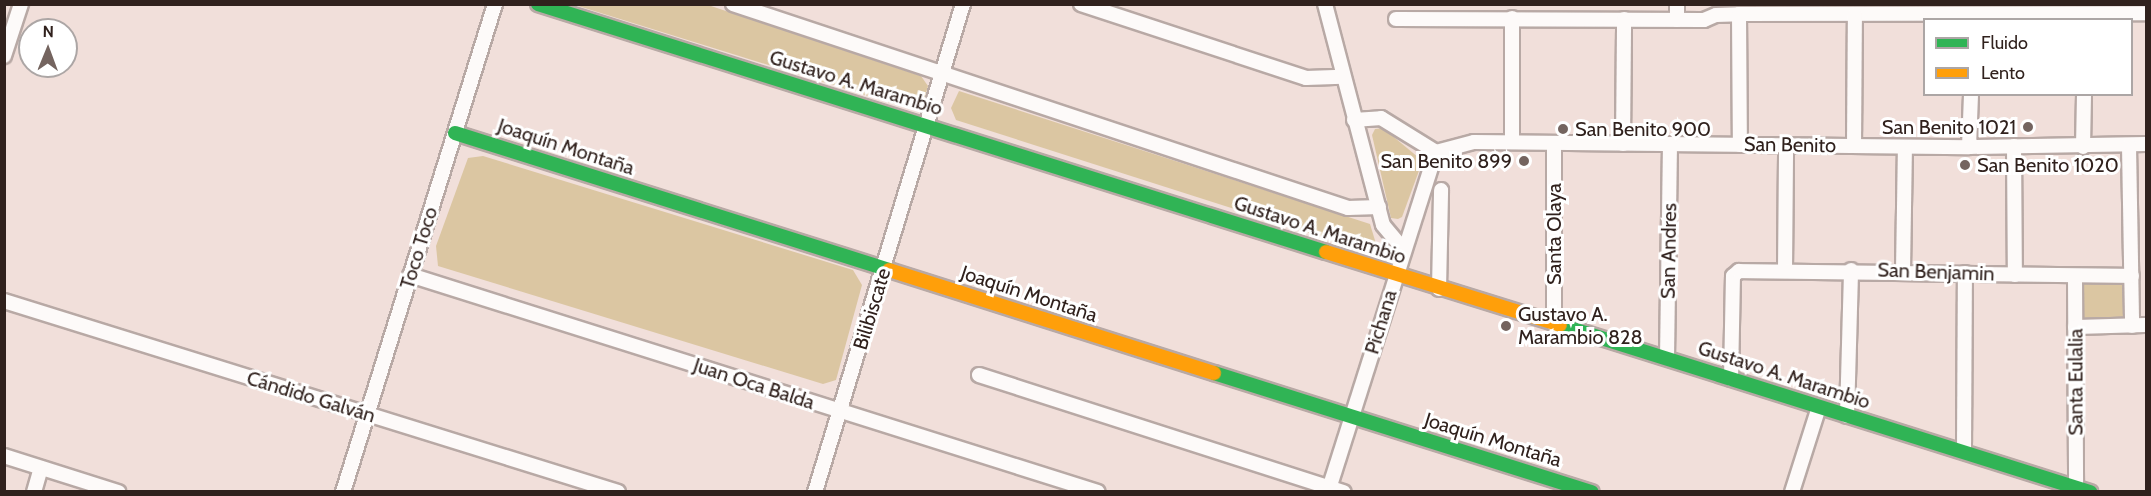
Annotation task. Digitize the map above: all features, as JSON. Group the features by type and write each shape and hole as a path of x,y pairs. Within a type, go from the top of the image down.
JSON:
{"street":[{"path":"4,56 21,4"},
{"name":"Toco Toco","path":"343,492 495,4"},
{"name":"Gustavo A. Marambio","path":"538,4 2090,492"},
{"path":"734,4 1348,208 1379,207"},
{"name":"Bilibiscate","path":"815,492 885,269 963,4"},
{"path":"1081,4 1306,78 1342,77"},
{"path":"1325,4 1342,77 1386,232 1403,249"},
{"path":"1448,4 1448,19"},
{"path":"1561,20 1562,4"},
{"path":"1677,4 1677,20"},
{"path":"1396,19 1677,20 1793,9 1855,15 1907,9 1970,18 2021,10 2086,17 2141,11"},
{"path":"1739,14 1740,145"},
{"path":"1854,146 1855,15"},
{"path":"1512,18 1512,142"},
{"path":"1623,19 1623,144"},
{"path":"1969,147 1971,96"},
{"path":"2083,147 2084,96"},
{"path":"1354,120 1381,118 1436,152"},
{"name":"Joaquín Montaña","path":"455,133 1592,492"},
{"name":"San Benito","path":"1436,152 1474,142 1905,147 2083,147 2146,144"},
{"name":"Santa Olaya","path":"1554,143 1554,324"},
{"name":"San Andres","path":"1667,358 1670,144"},
{"path":"1785,271 1786,145"},
{"path":"2129,146 2132,326"},
{"path":"1903,271 1905,147"},
{"path":"2014,147 2015,274"},
{"name":"Pichana","path":"1329,489 1395,274 1436,152"},
{"path":"1439,289 1441,190"},
{"path":"1847,416 1851,270"},
{"name":"San Benjamin","path":"1731,379 1733,276 1739,271 1851,270 2132,276"},
{"path":"1964,451 1965,273"},
{"name":"Juan Oca Balda","path":"410,275 1098,492"},
{"name":"Santa Eulalia","path":"2075,276 2076,487"},
{"name":"Cándido Galván","path":"4,301 618,492"},
{"path":"2075,327 2146,325"},
{"path":"979,375 1344,492"},
{"path":"1792,492 1819,407"},
{"path":"4,456 117,492"},
{"path":"34,492 41,468"}],"shaded area":[{"path":"575,5 708,5 921,76 928,86 923,104 910,109"},
{"path":"959,91 1370,224 1377,247 1369,252 956,120 951,108"},
{"path":"1383,128 1419,158 1420,168 1402,217 1398,219 1391,218 1372,135 1375,129"},
{"path":"483,156 853,270 862,285 836,380 823,384 438,266 436,246 468,158"},
{"path":"2078,279 2128,279 2128,321 2078,321"}],"traffic: fast":[{"path":"538,4 1326,252"},
{"path":"455,133 889,270"},
{"path":"1560,325 2090,492"},
{"path":"1214,373 1592,492"}],"traffic: slow":[{"path":"1326,252 1560,325"},
{"path":"889,270 1214,373"}],"place":[{"name":"San Benito 1021","path":"2028,127"},
{"name":"San Benito 900","path":"1563,129"},
{"name":"San Benito 899","path":"1524,161"},
{"name":"San Benito 1020","path":"1965,165"},
{"name":"Gustavo A. Marambio 828","path":"1506,326"}]}
